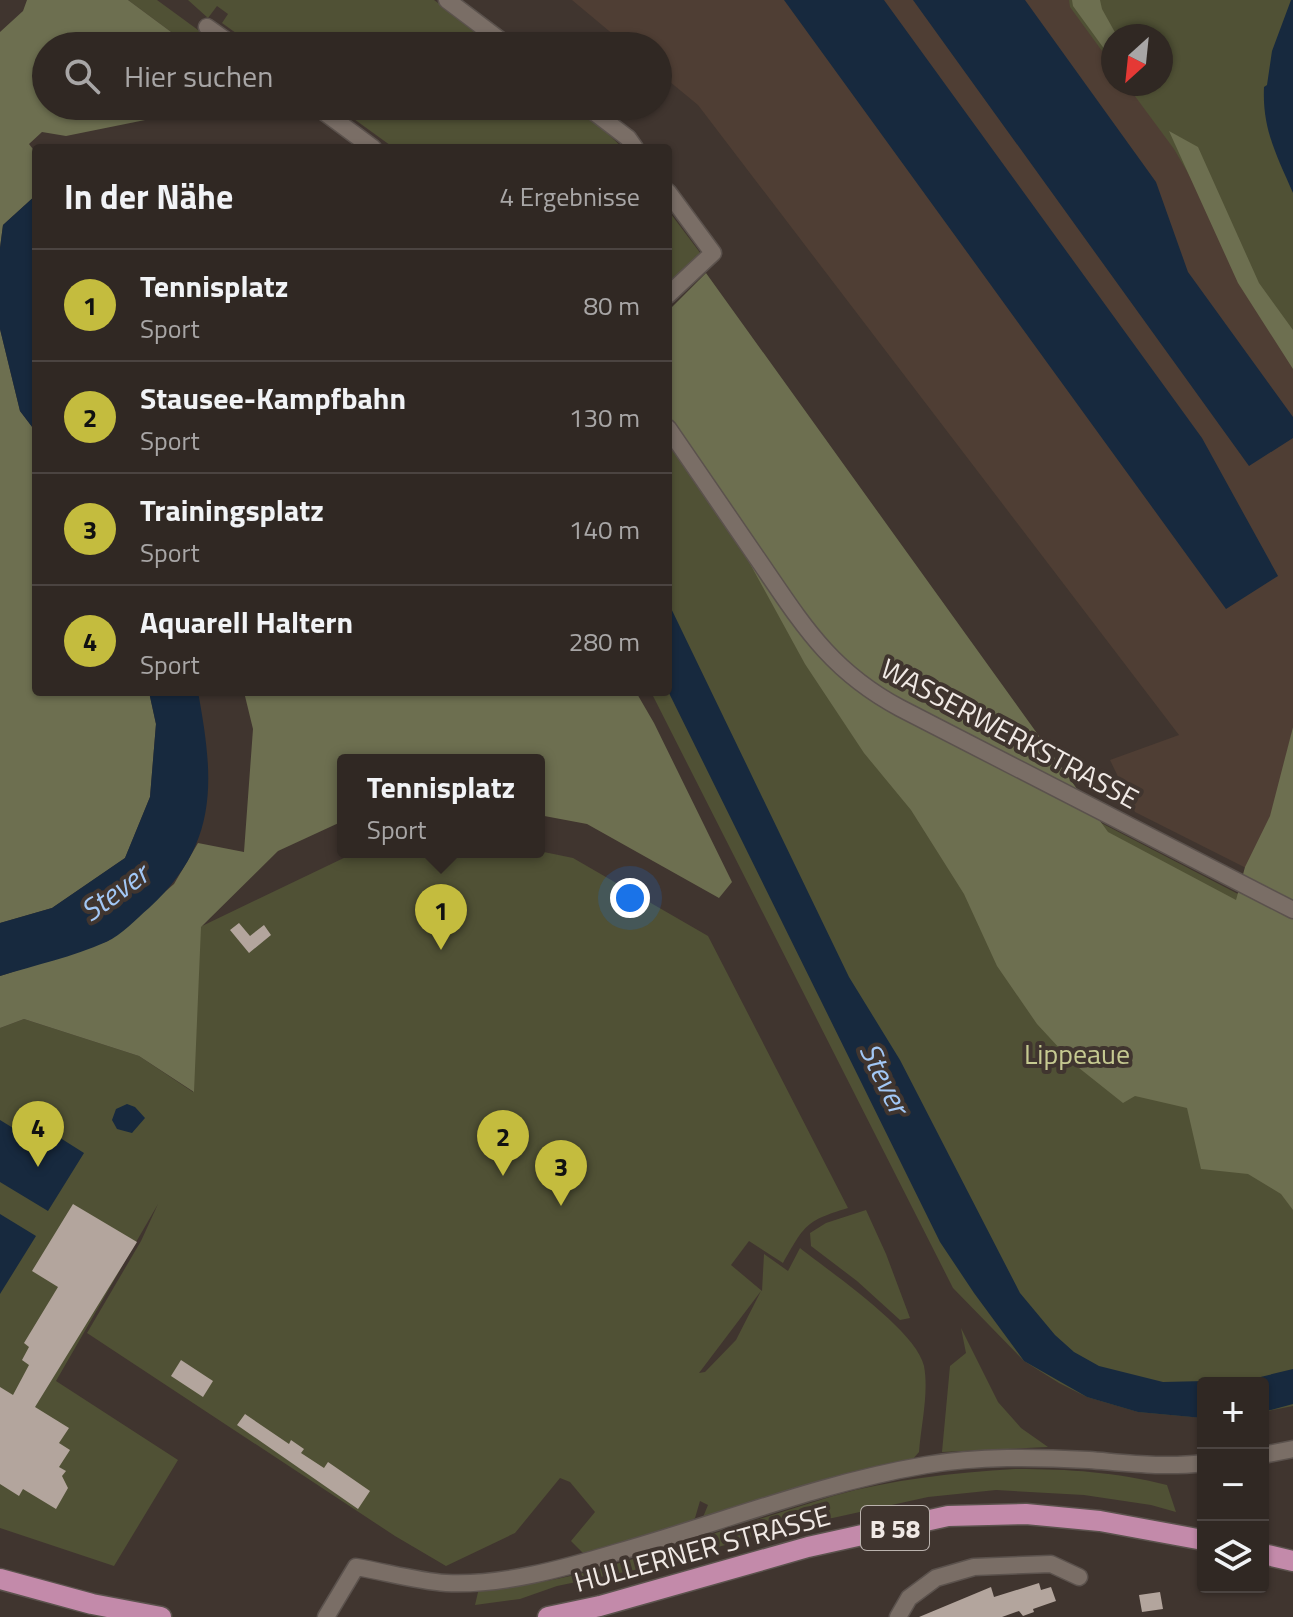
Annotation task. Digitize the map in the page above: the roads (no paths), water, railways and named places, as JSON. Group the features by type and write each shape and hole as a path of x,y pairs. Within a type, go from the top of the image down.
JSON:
{"main road":[{"name":"HULLERNER STRASSE","path":"548,1617 600,1606 808,1547 948,1516 1026,1514 1100,1521 1197,1539"},
{"path":"1269,1555 1293,1561"},
{"path":"0,1579 92,1604 161,1617"}],"street":[{"path":"447,0 489,32"},
{"path":"207,27 214,32"},
{"path":"335,120 368,144"},
{"path":"604,120 632,144"},
{"path":"672,197 713,253 672,291"},
{"name":"WASSERWERKSTRASSE","path":"672,434 809,634 853,679 892,704 1293,910"},
{"path":"1269,1454 1293,1449"},
{"path":"326,1617 356,1567 445,1583 538,1573 682,1534 841,1483 929,1464 1047,1458 1174,1467 1197,1464"},
{"path":"898,1617 909,1598 936,1578 974,1567 1051,1564 1079,1577"}],"water":[{"path":"784,0 884,0 1202,438 1278,576 1226,609"},
{"path":"913,0 1025,0 1156,182 1188,272 1293,417 1293,438 1249,466"},
{"path":"1291,0 1293,193 1272,142 1264,102 1272,51"},
{"path":"32,199 32,427 20,411 0,329 3,225"},
{"name":"Stever","path":"672,610 849,977 900,1060 1020,1293 1055,1335 1074,1352 1099,1366 1163,1382 1197,1381 1197,1417 1138,1412 1087,1397 1024,1361 940,1242 670,696"},
{"name":"Stever","path":"150,696 199,696 208,781 200,834 189,859 172,884 149,908 112,939 0,976 0,923 52,908 125,858 150,797 156,724"},
{"path":"127,1104 135,1107 145,1118 132,1133 117,1129 112,1120 116,1109"},
{"path":"0,1120 26,1136 35,1122 84,1153 48,1211 0,1182"},
{"path":"0,1214 36,1236 0,1294"},
{"path":"1293,1369 1293,1404 1269,1410 1269,1377 1260,1377"}],"place":[{"name":"Tennisplatz","path":"441,950"},
{"name":"Aquarell Haltern","path":"38,1167"},
{"name":"Stausee-Kampfbahn","path":"503,1176"},
{"name":"Trainingsplatz","path":"561,1206"}],"park label":[{"name":"Lippeaue","path":"1077,1053"}]}
